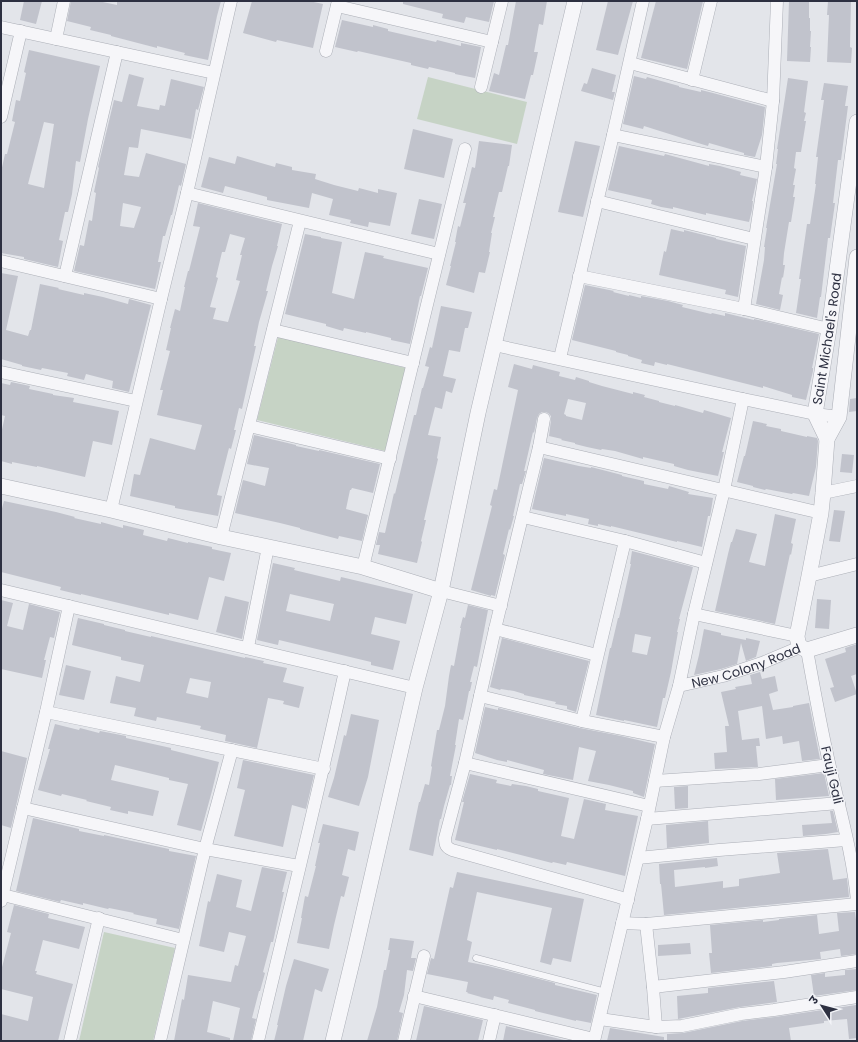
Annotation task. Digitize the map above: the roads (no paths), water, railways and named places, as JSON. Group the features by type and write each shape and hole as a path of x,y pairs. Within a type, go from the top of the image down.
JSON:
{"street":[{"path":"56,39 64,1"},
{"path":"111,510 187,193 231,1"},
{"path":"481,87 502,1"},
{"path":"333,1041 415,688 441,591 478,413 575,1"},
{"path":"560,358 630,63 643,1"},
{"path":"692,80 711,1"},
{"path":"744,309 766,167 773,101 777,1"},
{"path":"326,51 338,4 492,42"},
{"path":"1,27 214,73"},
{"path":"1,117 21,31"},
{"path":"65,276 116,52"},
{"path":"630,63 773,101"},
{"name":"Saint Michael's Road","path":"827,439 815,414 829,329 857,122"},
{"path":"613,135 766,167"},
{"path":"363,568 465,149"},
{"path":"187,193 439,254"},
{"path":"597,201 754,239"},
{"path":"221,537 300,221"},
{"name":"Saint Michael's Road","path":"827,439 839,417 856,284 857,257"},
{"path":"1,261 161,299"},
{"path":"579,276 744,309 829,329"},
{"path":"835,287 856,284"},
{"path":"273,330 413,363"},
{"path":"494,345 560,358 743,399 815,414 839,417"},
{"path":"1,372 136,401"},
{"path":"414,996 594,1040 647,819 664,736 679,686 694,614 724,490 743,399"},
{"path":"544,419 540,447 501,606 465,763 445,838 445,844 447,847 628,900"},
{"path":"249,426 390,459"},
{"path":"694,614 801,644 809,576 821,513 827,439"},
{"path":"540,447 821,513"},
{"path":"1,486 363,568 441,591 501,606"},
{"path":"823,493 857,486"},
{"path":"523,517 625,540 706,563"},
{"path":"582,721 625,540"},
{"path":"248,648 268,547"},
{"path":"809,576 857,564"},
{"path":"1,590 415,688"},
{"path":"69,606 46,712 2,898 99,918 183,940"},
{"path":"496,629 597,656"},
{"name":"New Colony Road","path":"679,686 724,676 762,663 801,644 857,635"},
{"name":"Fauji Gali","path":"801,644 839,803 856,882 857,903"},
{"path":"258,1041 299,866 324,769 346,671"},
{"path":"480,696 582,721 664,736"},
{"path":"46,712 324,769"},
{"path":"160,1041 205,849 232,750"},
{"path":"465,763 649,806"},
{"path":"655,781 759,774 829,765"},
{"path":"647,819 839,803"},
{"path":"23,808 205,849 299,866"},
{"path":"638,858 846,840"},
{"path":"622,923 646,924 857,903"},
{"path":"70,1041 99,918"},
{"path":"646,924 656,1027"},
{"path":"404,1041 424,956"},
{"path":"653,986 784,972 857,961"},
{"path":"600,1019 656,1027 682,1026 741,1014 857,997"},
{"path":"489,1041 494,1015"}],"lane":[{"path":"476,958 606,992"}]}
